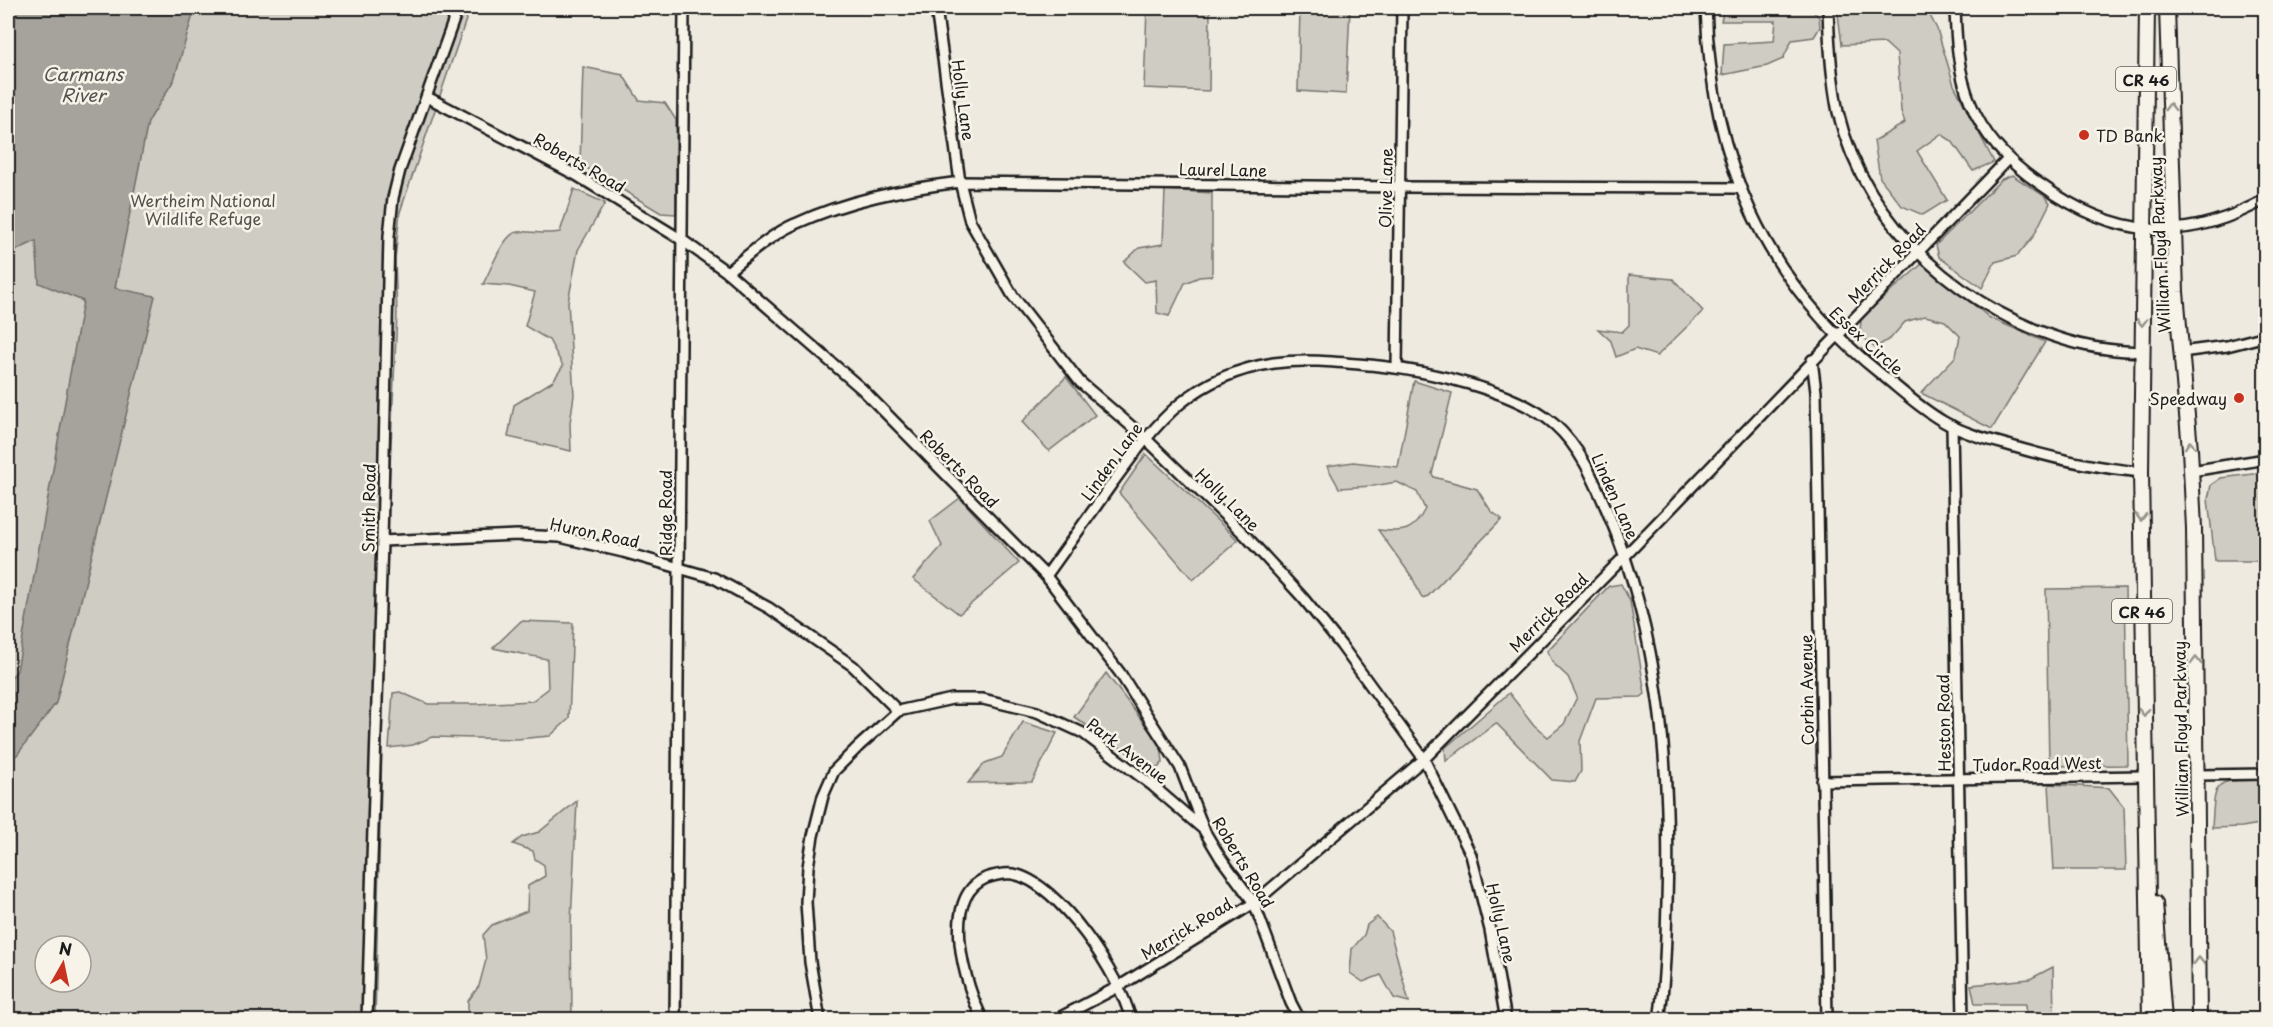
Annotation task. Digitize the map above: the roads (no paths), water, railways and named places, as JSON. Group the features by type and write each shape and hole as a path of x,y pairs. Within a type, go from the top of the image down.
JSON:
{"highway":[{"name":"William Floyd Parkway","path":"2147,8 2141,472 2150,1020"},
{"name":"William Floyd Parkway","path":"2168,8 2174,229 2191,471 2198,775 2199,1020"},
{"path":"2147,869 2156,909 2164,1020"}],"street":[{"name":"Smith Road","path":"367,1020 389,236 393,198 400,170 458,8"},
{"name":"Ridge Road","path":"675,1020 684,8"},
{"name":"Holly Lane","path":"936,8 960,182 970,221 1013,296 1080,382 1145,438 1246,536 1303,598 1341,645 1424,759 1470,855 1490,930 1506,1020"},
{"name":"Olive Lane","path":"1397,368 1402,8"},
{"name":"Essex Circle","path":"1706,8 1709,63 1716,108 1740,188 1754,222 1785,271 1816,314 1836,336 1913,400 1952,426 1979,437 2039,454 2088,465 2141,472"},
{"path":"1828,8 1832,73 1844,131 1870,189 1892,222 1917,251 1974,298 2022,325 2080,344 2142,352"},
{"path":"1954,8 1958,57 1966,90 1982,125 2008,159 2051,192 2079,209 2114,223 2143,229 2174,229 2219,220 2265,199"},
{"name":"Roberts Road","path":"427,97 576,175 682,240 727,272 862,389 1046,576 1120,674 1180,767 1206,832 1220,857 1254,903 1291,1003 1300,1020"},
{"name":"Merrick Road","path":"1055,1020 1118,987 1254,903 1424,759 1626,555 2008,159"},
{"name":"Laurel Lane","path":"727,272 802,221 840,207 908,189 960,182 1740,188"},
{"path":"2181,352 2227,346 2265,336"},
{"name":"Corbin Avenue","path":"1812,360 1816,392 1827,1020"},
{"name":"Linden Lane","path":"1046,576 1145,438 1166,414 1214,380 1240,370 1276,363 1333,362 1397,368 1473,385 1534,411 1553,423 1577,449 1593,478 1626,555 1638,597 1656,681 1669,835 1659,1020"},
{"name":"Heston Road","path":"1952,426 1963,1020"},
{"path":"2191,471 2265,459"},
{"name":"Huron Road","path":"382,541 517,535 560,537 714,578 769,608 853,666 898,711"},
{"name":"Park Avenue","path":"819,1020 810,962 806,902 808,867 815,826 823,796 834,771 898,711 952,699 983,699 1037,712 1083,733 1143,778 1206,832"},
{"path":"2198,775 2265,774"},
{"name":"Tudor Road West","path":"1822,781 2145,776"},
{"path":"983,1020 963,958 959,932 960,910 966,895 978,882 996,874 1014,874 1035,884 1062,906 1093,943 1118,987 1131,1020"},
{"path":"1291,1003 1292,1020"}],"water":[{"name":"Carmans River","path":"8,8 195,8 174,80 148,122 115,288 155,296 56,703 17,755 8,760 8,680 17,671 83,301 39,283 36,241 8,254"}],"place":[{"name":"TD Bank","path":"2084,135"},
{"name":"Speedway","path":"2239,398"}],"park label":[{"name":"Wertheim National Wildlife Refuge","path":"203,209"}]}
